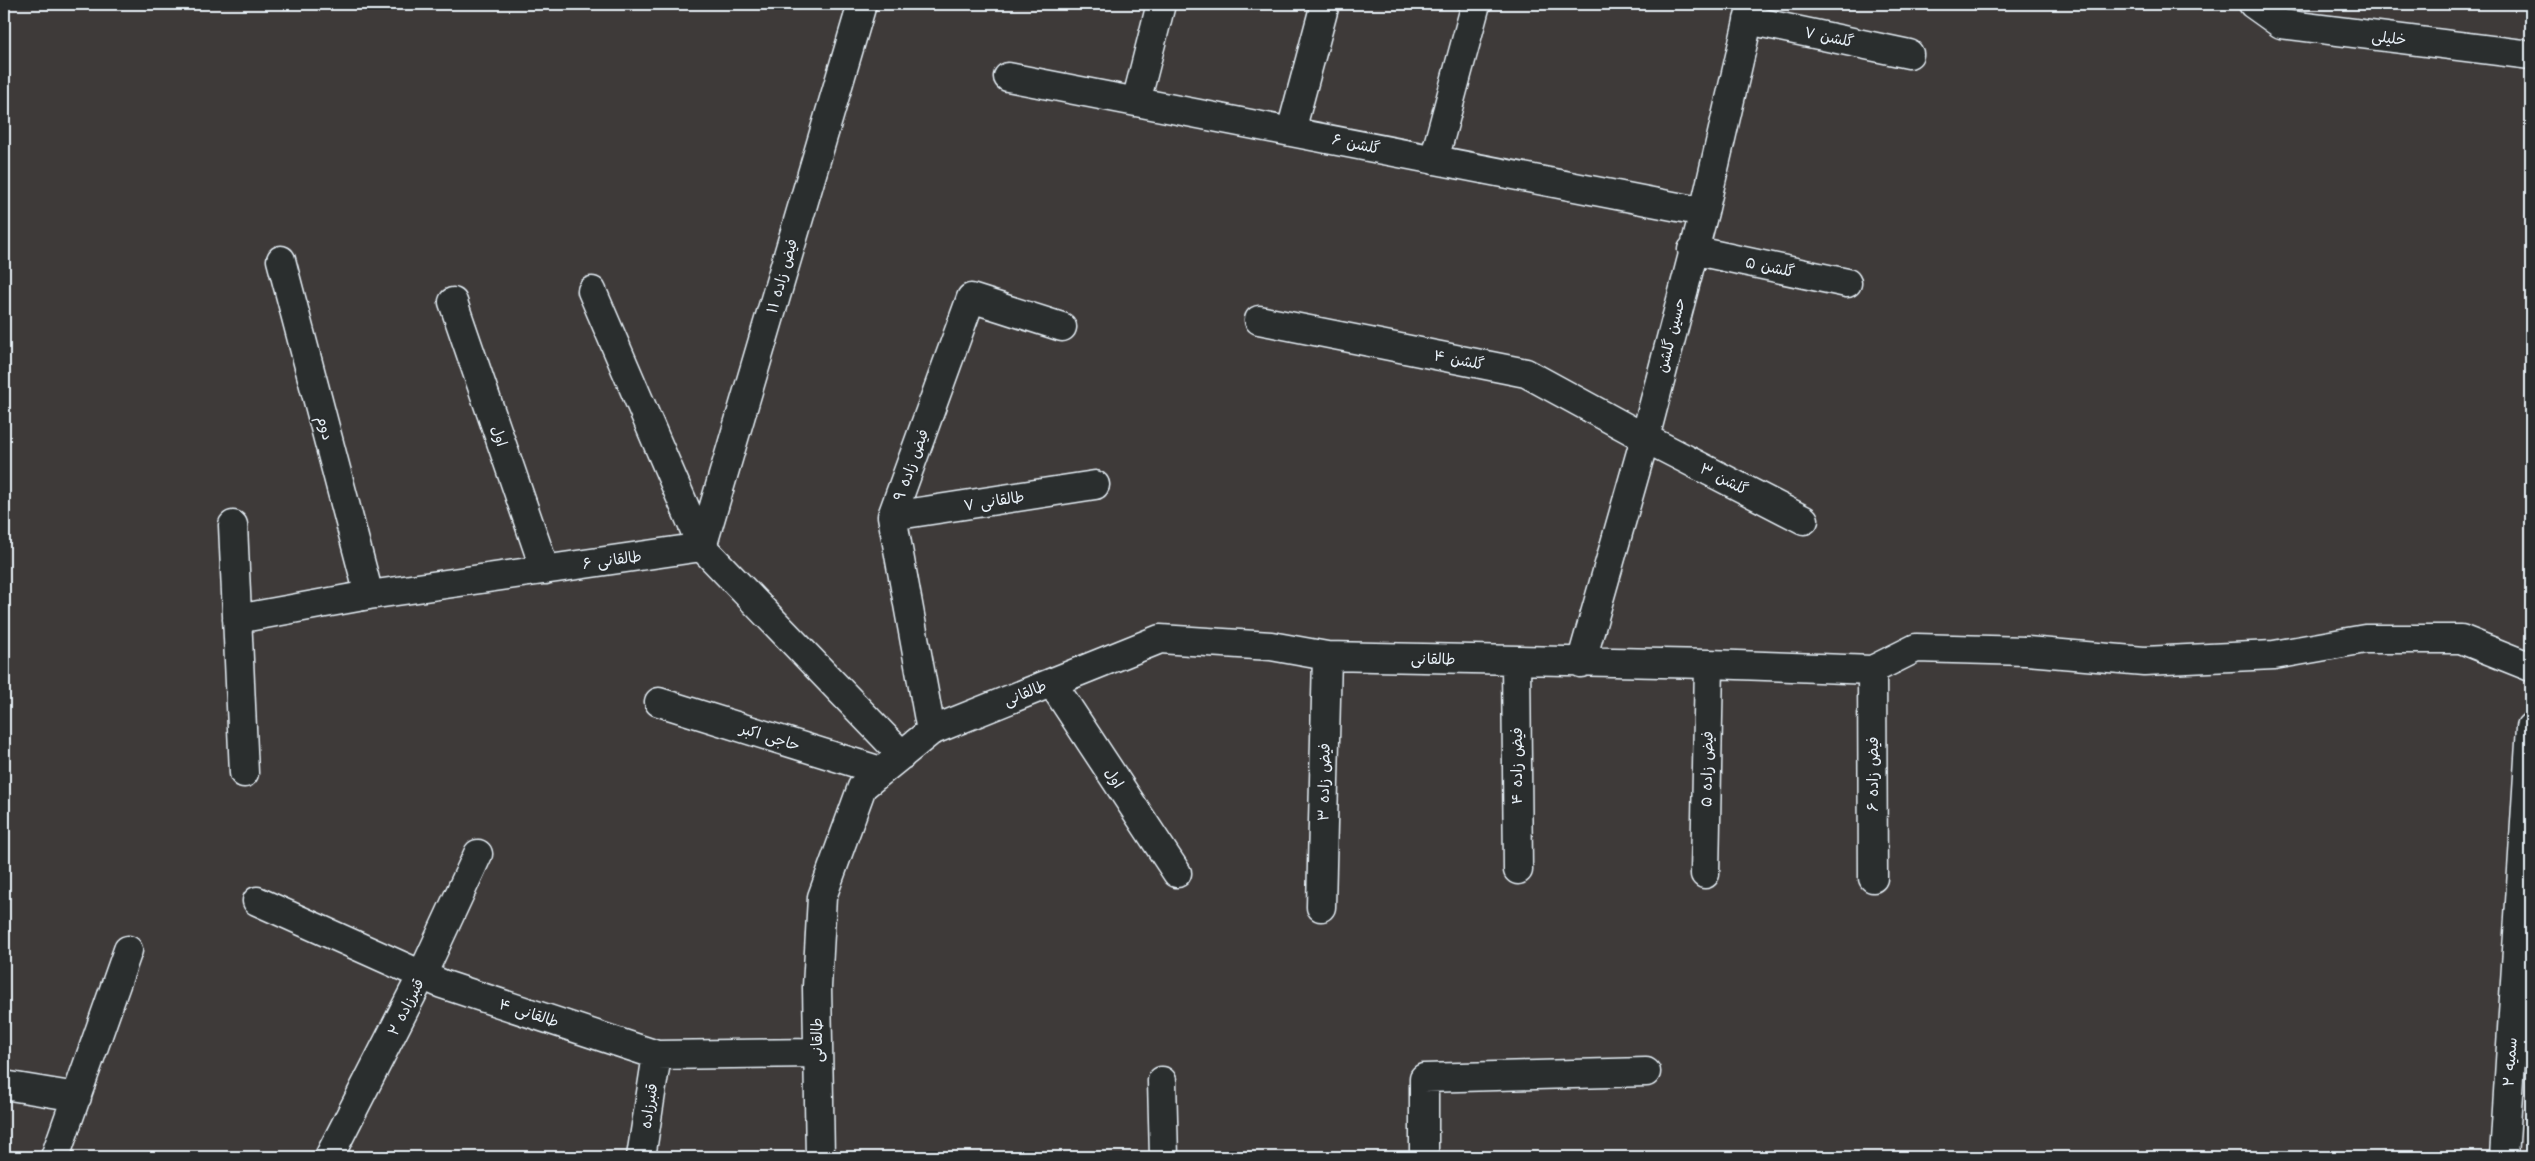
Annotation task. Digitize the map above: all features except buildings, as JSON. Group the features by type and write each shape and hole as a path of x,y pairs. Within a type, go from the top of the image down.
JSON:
{"street":[{"name":"فیض زاده ۱۱","path":"702,547 862,4"},
{"path":"1136,102 1161,4"},
{"path":"1291,131 1325,4"},
{"path":"1434,160 1476,4"},
{"name":"خلیلی","path":"2253,4 2281,24 2531,55"},
{"name":"گلشن ۷","path":"1750,12 1909,54"},
{"name":"حسین گلشن","path":"1581,663 1645,438 1692,250 1704,212 1750,12"},
{"name":"گلشن ۶","path":"1008,77 1704,212"},
{"name":"گلشن ۵","path":"1692,250 1847,283"},
{"name":"دوم","path":"281,260 369,595"},
{"path":"592,291 702,547 902,755"},
{"name":"فیض زاده ۹","path":"931,731 892,516 971,298 1062,327"},
{"name":"اول","path":"453,302 545,570"},
{"name":"گلشن ۴","path":"1259,320 1526,373 1645,438"},
{"name":"گلشن ۳","path":"1645,438 1804,520"},
{"name":"طالقانی ۷","path":"892,516 1095,486"},
{"path":"233,526 244,773"},
{"name":"طالقانی ۶","path":"237,619 369,595 702,547"},
{"name":"طالقانی","path":"820,1157 817,987 822,897 862,787 931,731 1160,639 1272,646 1327,656 1581,663 1709,664 1872,670"},
{"path":"1872,670 1916,648 2027,651 2144,661 2274,655 2365,639 2461,639 2531,667"},
{"name":"فیض زاده ۳","path":"1322,907 1327,656"},
{"name":"فیض زاده ۴","path":"1516,661 1518,870"},
{"name":"فیض زاده ۵","path":"1705,874 1709,664"},
{"name":"فیض زاده ۶","path":"1872,670 1873,878"},
{"name":"اول","path":"1052,683 1177,873"},
{"name":"حاجی اکبر","path":"659,702 881,772"},
{"name":"سمیه ۲","path":"2504,1157 2531,727"},
{"name":"قنبرزاده ۲","path":"329,1157 422,975 478,854"},
{"name":"طالقانی ۴","path":"257,901 442,984 658,1055 817,1053"},
{"path":"55,1157 128,950"},
{"name":"قنبرزاده","path":"641,1157 658,1055"},
{"path":"1424,1157 1424,1078 1646,1072"},
{"path":"1162,1082 1164,1157"},
{"path":"4,1085 76,1097"}]}
